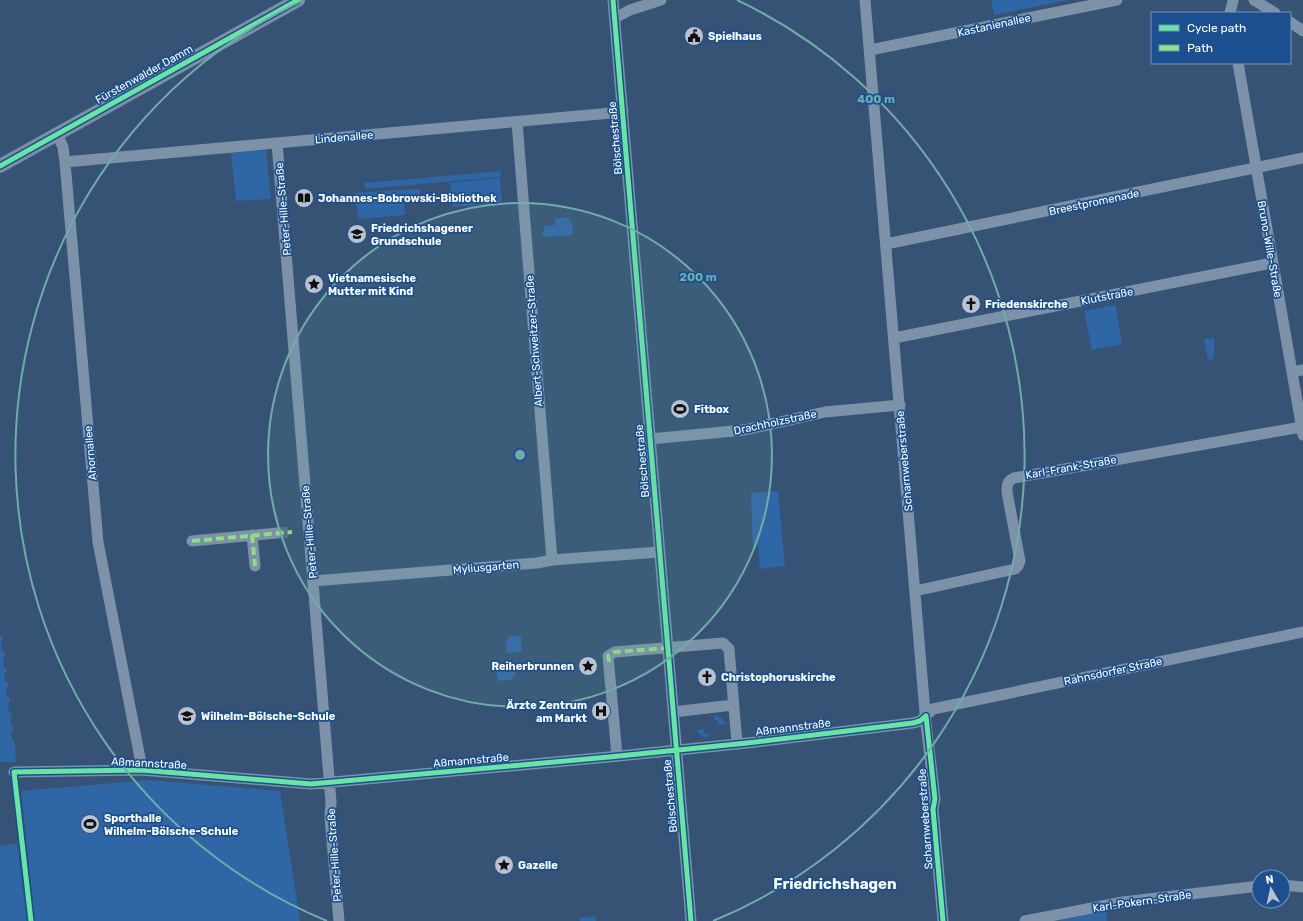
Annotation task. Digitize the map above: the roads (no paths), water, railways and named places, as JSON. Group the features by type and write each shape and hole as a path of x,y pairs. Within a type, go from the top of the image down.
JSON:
{"main road":[{"name":"Fürstenwalder Damm","path":"0,166 298,0"}],"street":[{"name":"Bölschestraße","path":"613,0 691,921"},
{"path":"615,18 630,10 661,0"},
{"name":"Scharnweberstraße","path":"865,0 915,591 935,799 933,809 943,921"},
{"name":"Kastanienallee","path":"870,50 1117,0"},
{"path":"1230,12 1233,0"},
{"path":"1254,0 1273,12"},
{"path":"1291,23 1303,31"},
{"name":"Bruno-Wille-Straße","path":"1238,64 1272,263 1298,371 1302,431"},
{"name":"Lindenallee","path":"65,162 622,112"},
{"name":"Albert-Schweitzer-Straße","path":"517,122 552,560"},
{"name":"Ahornallee","path":"57,134 63,147 65,162 98,542 141,761 141,770"},
{"name":"Peter-Hille-Straße","path":"277,143 331,802 330,817 332,847 339,921"},
{"name":"Breestpromenade","path":"886,244 1303,158"},
{"name":"Klutstraße","path":"894,338 1272,263"},
{"name":"Drachholzstraße","path":"650,439 744,430 840,409 900,405"},
{"name":"Karl-Frank-Straße","path":"915,591 1015,569 1018,566 1020,561 1007,492 1007,484 1014,478 1022,475 1302,431"},
{"path":"192,541 277,533"},
{"path":"252,535 255,566"},
{"name":"Myliusgarten","path":"313,581 659,552"},
{"name":"Rahnsdorfer Straße","path":"926,716 933,709 1303,632"},
{"path":"617,756 608,656 615,652 723,643 729,649 737,743"},
{"path":"673,712 733,705"},
{"name":"Aßmannstraße","path":"14,772 141,770 311,784 329,783 676,750 913,723 920,721 926,716"},
{"path":"1291,886 1303,887"},
{"name":"Karl-Pokern-Straße","path":"1025,921 1123,902 1251,887"}],"tunnel":[{"path":"277,533 292,532"}],"tram line":[{"path":"0,168 302,0"},
{"path":"612,0 689,921"}],"place":[{"name":"Spielhaus","path":"694,36"},
{"name":"Johannes-Bobrowski-Bibliothek","path":"304,198"},
{"name":"Friedrichshagener Grundschule","path":"357,234"},
{"name":"Vietnamesische Mutter mit Kind","path":"314,284"},
{"name":"Friedenskirche","path":"971,304"},
{"name":"Fitbox","path":"680,409"},
{"name":"Reiherbrunnen","path":"588,666"},
{"name":"Christophoruskirche","path":"707,677"},
{"name":"Ärzte Zentrum am Markt","path":"601,711"},
{"name":"Wilhelm-Bölsche-Schule","path":"187,716"},
{"name":"Sporthalle Wilhelm-Bölsche-Schule","path":"90,824"},
{"name":"Gazelle","path":"504,865"}],"district":[{"name":"Friedrichshagen","path":"835,884"}]}
